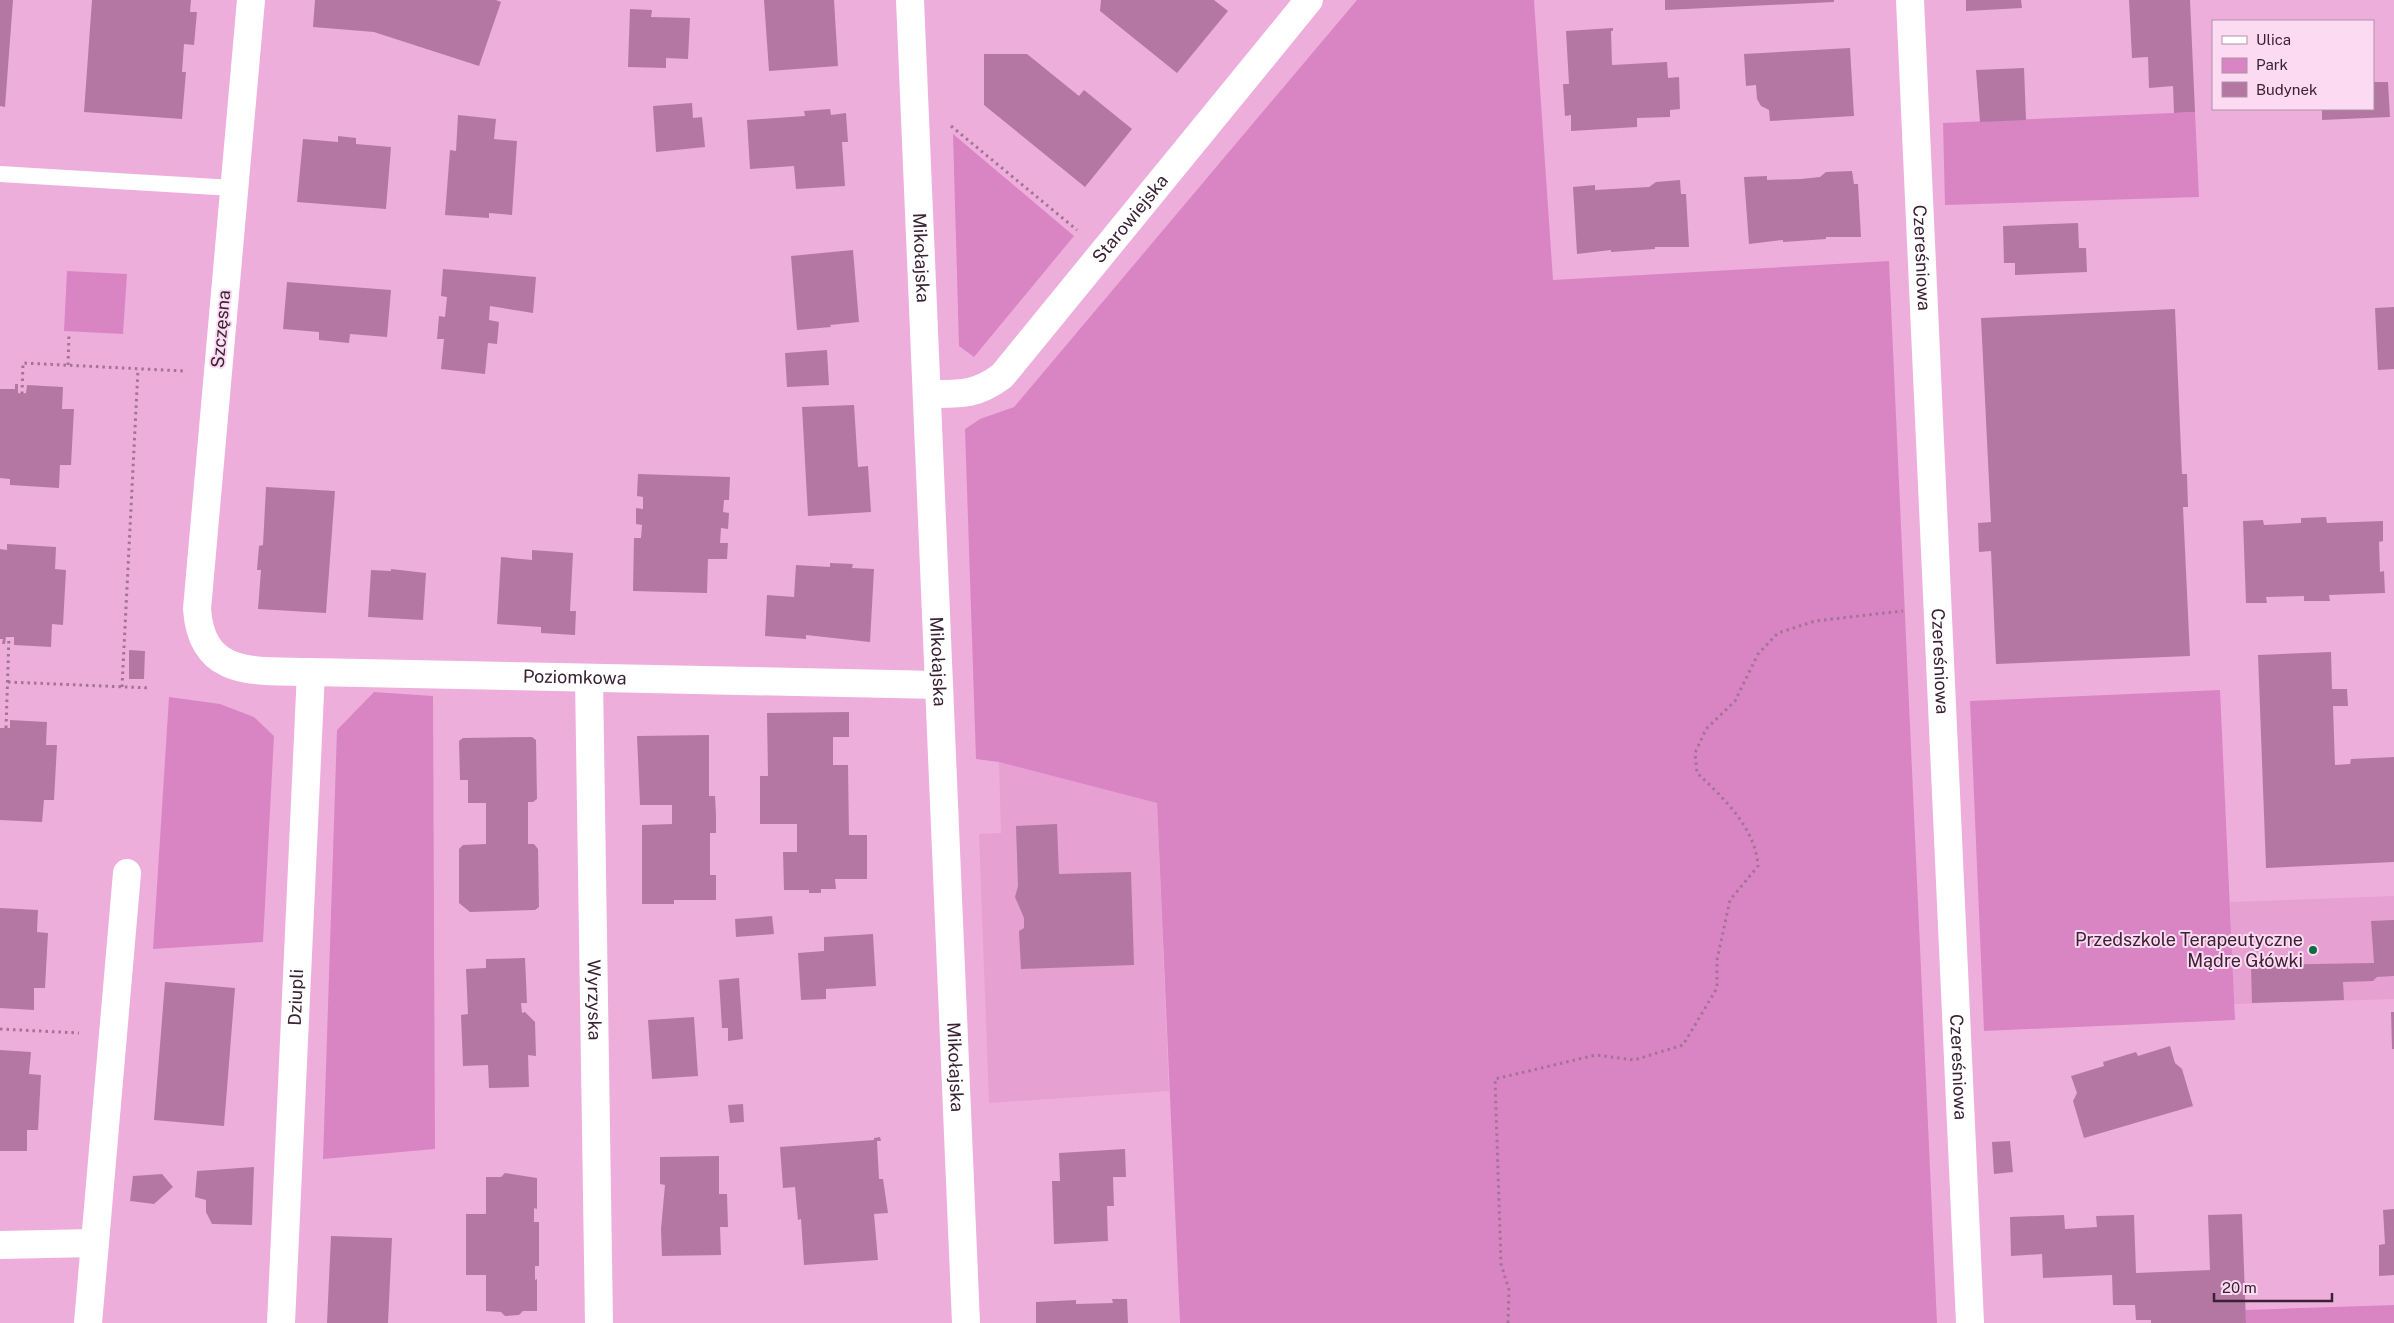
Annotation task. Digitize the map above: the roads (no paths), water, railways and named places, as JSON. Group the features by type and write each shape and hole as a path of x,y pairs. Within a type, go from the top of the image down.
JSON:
{"street":[{"name":"Szczęsna","path":"214,654 198,624 197,609 233,188 252,0"},
{"name":"Mikołajska","path":"910,0 966,1323"},
{"name":"Czereśniowa","path":"1910,0 1970,1323"},
{"name":"Starowiejska","path":"928,394 964,394 986,388 1002,376 1306,1"},
{"name":"Poziomkowa","path":"214,654 225,663 241,669 311,672 939,685"},
{"name":"Dziupli","path":"281,1323 311,672"},
{"name":"Wyrzyska","path":"589,678 599,1323"},
{"path":"88,1323 127,874"},
{"path":"0,1245 94,1243"}],"lane":[{"path":"0,174 233,188"}],"place":[{"name":"Przedszkole Terapeutyczne Mądre Główki","path":"2313,950"}]}
